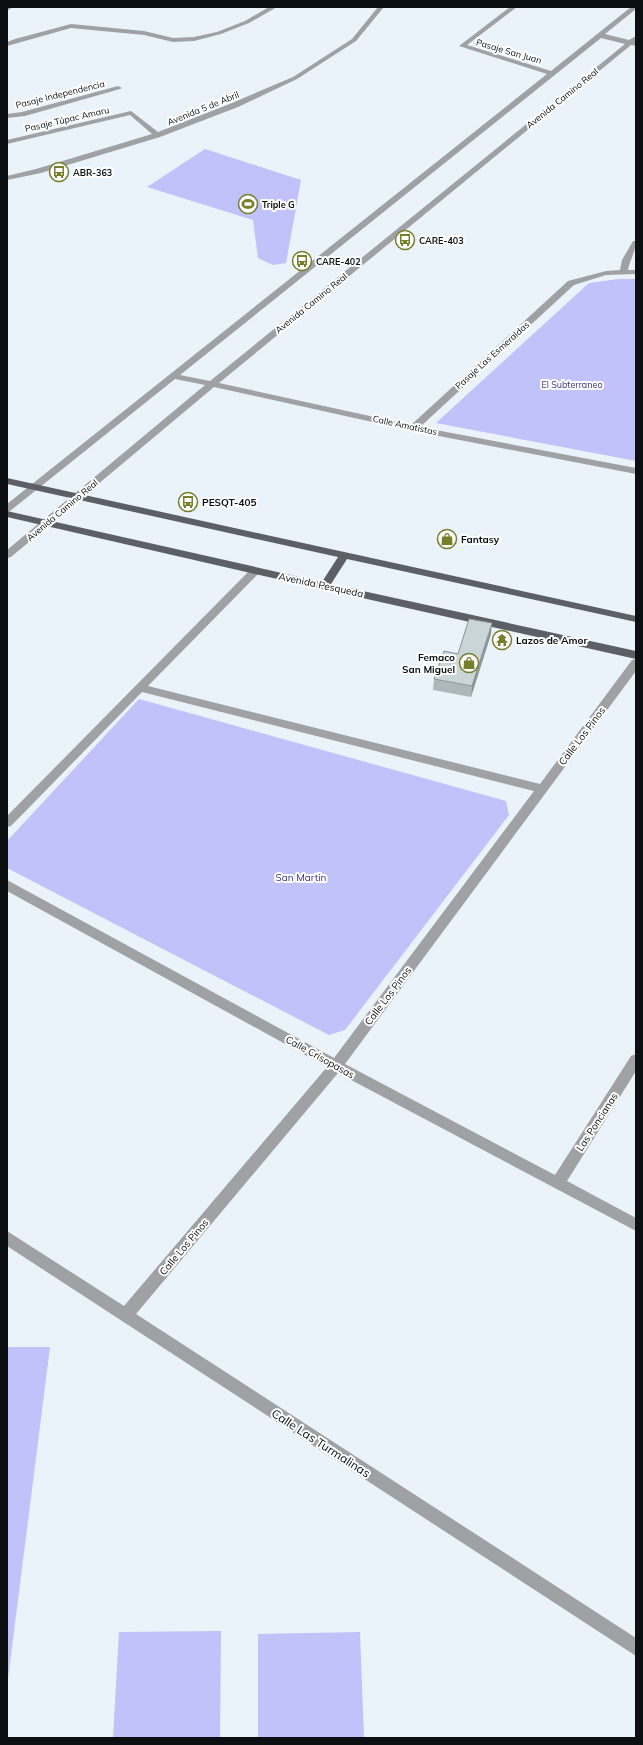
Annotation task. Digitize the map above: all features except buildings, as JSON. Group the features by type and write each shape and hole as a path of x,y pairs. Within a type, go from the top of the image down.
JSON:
{"main road":[{"path":"7,481 636,619"},
{"name":"Avenida Pesqueda","path":"7,514 255,571 636,655"},
{"path":"325,586 344,555"}],"street":[{"path":"7,44 71,26 144,33 173,40 194,39 219,34 247,22 274,7"},
{"name":"Avenida 5 de Abril","path":"7,178 38,172 157,135 235,105 295,78 354,40 381,7"},
{"name":"Pasaje San Juan","path":"514,7 462,46 552,73"},
{"path":"7,509 635,7"},
{"path":"599,35 634,42"},
{"name":"Avenida Camino Real","path":"7,555 211,385 634,42"},
{"name":"Pasaje Independencia","path":"7,116 22,114 118,88"},
{"name":"Pasaje Túpac Amaru","path":"7,142 131,113 157,135"},
{"path":"636,243 626,260 624,272 636,272"},
{"name":"Pasaje Las Esmeraldas","path":"414,428 571,283 594,276 624,272"},
{"name":"Calle Amatistas","path":"174,376 414,428 636,471"},
{"path":"7,823 255,571"},
{"name":"Calle Los Pinos","path":"126,1316 336,1066 636,663"},
{"path":"140,688 542,789"},
{"name":"Calle Crisopasas","path":"7,885 336,1066 636,1225"},
{"name":"Las Poncianas","path":"558,1183 636,1060"},
{"name":"Calle Las Turmalinas","path":"7,1238 636,1648"}],"green space":[{"name":"Triple G","path":"205,149 301,180 286,263 273,265 258,258 253,220 147,187"},
{"name":"El Subterraneo","path":"618,279 636,279 636,461 436,423 589,283"},
{"name":"San Martin","path":"139,699 506,801 509,815 345,1030 329,1035 7,868 7,841"},
{"path":"7,1347 50,1347 7,1687"},
{"path":"221,1631 220,1738 113,1738 119,1632"},
{"path":"360,1632 364,1738 258,1738 258,1634"}],"place":[{"name":"ABR-363","path":"59,172"},
{"name":"Triple G","path":"248,204"},
{"name":"CARE-403","path":"405,240"},
{"name":"CARE-402","path":"302,261"},
{"name":"PESQT-405","path":"188,502"},
{"name":"Fantasy","path":"447,539"},
{"name":"Lazos de Amor","path":"502,640"},
{"name":"Femaco San Miguel","path":"469,663"}]}
